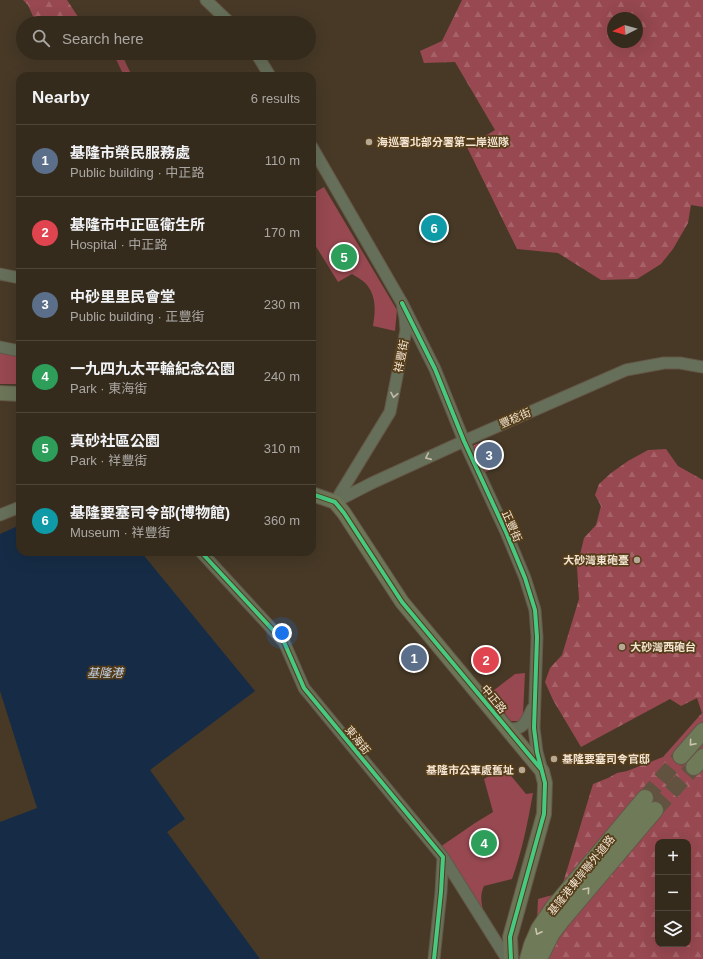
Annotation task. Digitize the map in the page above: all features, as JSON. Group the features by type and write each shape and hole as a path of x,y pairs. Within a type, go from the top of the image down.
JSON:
{"highway":[{"path":"681,756 703,731"},
{"name":"基隆港東岸聯外道路","path":"528,959 539,929 558,914 650,804"},
{"name":"基隆港東岸聯外道路","path":"539,959 552,933 558,914"}],"main road":[{"path":"0,393 16,394"},
{"path":"316,495 335,502"},
{"name":"中正路","path":"335,502 348,519 402,602 542,771"},
{"path":"511,959 510,937 544,814 545,782 542,771"}],"street":[{"path":"206,0 223,16"},
{"path":"260,60 268,72"},
{"name":"祥豐街","path":"316,154 402,303 406,330 390,412 335,502"},
{"path":"0,274 16,277"},
{"name":"正豐街","path":"402,303 422,342 464,441 506,532 525,578 535,610 536,645 534,728 537,752 542,771"},
{"path":"404,343 410,338 417,339 422,342"},
{"path":"0,347 16,350"},
{"name":"豐稔街","path":"335,502 372,483 464,441 626,370 664,363 680,363 703,367"},
{"path":"0,515 16,509"},
{"name":"東海街","path":"205,556 284,642 304,688 443,857 507,959"},
{"path":"506,728 514,730 522,727 534,704"},
{"path":"434,959 443,857"},
{"path":"441,892 447,884 456,883 461,885"}],"green space":[{"path":"23,0 67,0 77,16 33,16 28,5"},
{"path":"462,0 703,0 703,207 691,205 688,223 673,249 661,264 637,279 601,280 558,253 517,249 467,147 495,130 455,62 424,63 420,51 442,41"},
{"path":"116,60 124,60 130,72 122,72"},
{"path":"324,187 397,310 395,331 373,326 375,310 374,300 367,285 352,274 338,282 316,246 316,192"},
{"path":"0,350 6,351 16,357 16,384 0,384"},
{"path":"479,443 490,470 483,473 472,446"},
{"path":"666,449 678,466 703,480 703,959 539,959 536,942 538,899 560,893 593,784 617,773 627,771 663,757 702,713 697,698 681,706 670,699 581,747 553,700 545,682 550,668 562,655 579,599 577,567 584,538 596,525 601,506 595,495 599,484 628,461 648,450"},
{"path":"525,673 523,715 519,721 511,721 489,694 515,674"},
{"path":"504,767 526,794 533,793 519,858 512,879 484,886 481,897 484,915 440,847 493,812 484,779"}],"water":[{"name":"基隆港","path":"16,527 16,556 144,556 255,691 150,770 185,819 167,832 260,959 0,959 0,822 37,808 0,691 0,534"}],"tunnel":[{"path":"645,798 681,756"},
{"path":"655,810 694,767"}],"cycle path":[{"path":"402,303 435,369 464,441 506,532 525,578 535,610 537,637 534,728 537,752 545,783 544,814 510,937 511,959"},
{"path":"316,495 335,502 344,513 402,602 540,768"},
{"path":"205,556 284,642 304,688 443,857 434,959"}],"place":[{"name":"海巡署北部分署第二岸巡隊","path":"369,142"},
{"name":"基隆要塞司令部(博物館)","path":"434,228"},
{"name":"真砂社區公園","path":"344,257"},
{"name":"中砂里里民會堂","path":"489,455"},
{"name":"大砂灣東砲臺","path":"637,560"},
{"name":"大砂灣西砲台","path":"622,647"},
{"name":"基隆市榮民服務處","path":"414,658"},
{"name":"基隆市中正區衛生所","path":"486,660"},
{"name":"基隆要塞司令官邸","path":"554,759"},
{"name":"基隆市公車處舊址","path":"522,770"},
{"name":"一九四九太平輪紀念公園","path":"484,843"}]}
